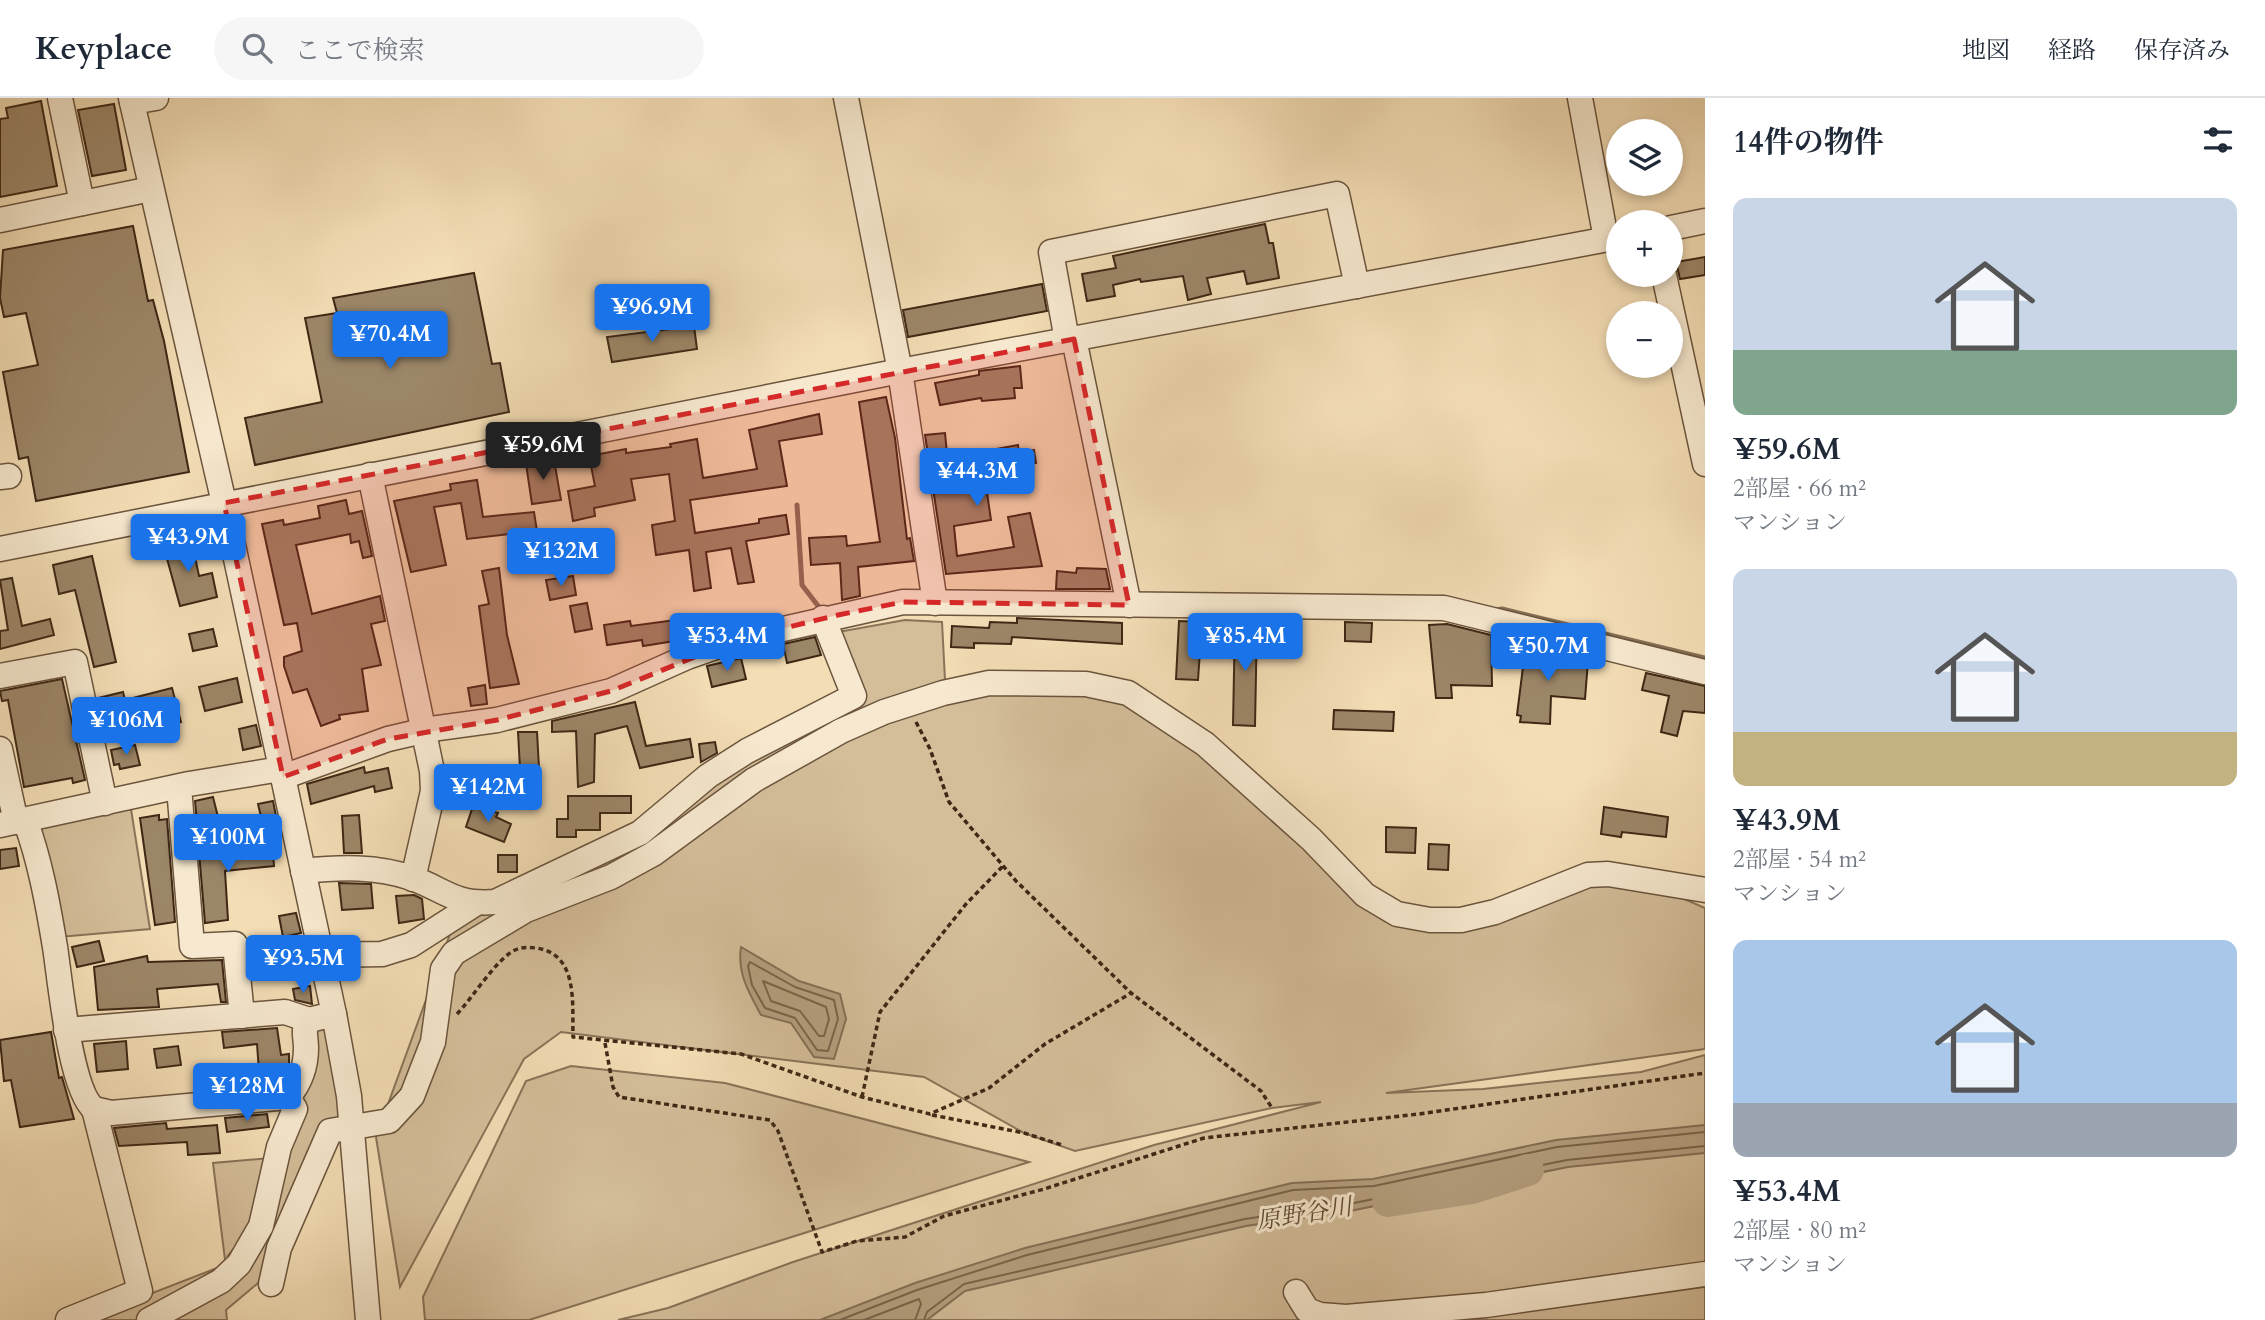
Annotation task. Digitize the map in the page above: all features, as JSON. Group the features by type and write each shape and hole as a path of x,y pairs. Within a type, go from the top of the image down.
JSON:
{"street":[{"path":"60,98 82,203"},
{"path":"846,98 854,155 900,371 935,603"},
{"path":"1580,98 1606,212"},
{"path":"140,99 151,189 224,503 334,1014 352,1126 368,1320"},
{"path":"0,220 151,189"},
{"path":"1129,605 1051,252 1337,194 1357,286"},
{"path":"1683,226 1705,222"},
{"path":"0,549 900,371 1606,239"},
{"path":"1667,287 1703,448"},
{"path":"370,475 433,791 413,879"},
{"path":"14,822 179,787 282,773 388,739 497,720 611,691 687,656 726,643 823,618 903,602 1444,608 1705,672"},
{"path":"823,618 854,696"},
{"path":"0,677 75,662 106,803"},
{"path":"303,871 353,866 413,879 456,900 475,904 495,902 640,833 708,776 747,751 854,696 873,699 940,686 989,683 1086,684 1128,693 1205,744 1311,839 1364,895 1397,914 1430,920 1461,920 1495,912 1588,875 1608,874 1705,890"},
{"path":"271,1284 284,1236 330,1131 389,1121 412,1096 433,1042 443,969 454,953 526,910 611,877 653,854 754,779 830,737 884,712 943,693 989,683"},
{"path":"0,749 14,822 55,947 66,1030 84,1095 94,1109 140,1291 68,1320"},
{"path":"179,787 192,946 235,944 243,1016"},
{"path":"1665,884 1693,877 1705,878"},
{"path":"439,988 435,957 440,939 475,904"},
{"path":"321,955 382,954 411,945 475,904"},
{"path":"66,1030 285,1012 309,1020 334,1014"},
{"path":"94,1109 111,1113 288,1097 297,1087 306,1060 304,1028 309,1020"},
{"path":"149,1320 221,1281 239,1264 261,1226 279,1147 295,1109 288,1097"},
{"path":"261,1226 284,1236"},
{"path":"1296,1292 1307,1310 1320,1315 1346,1317 1486,1305 1705,1274"}],"path":[{"path":"915,719 930,749 949,802 1003,866 1131,993 1261,1091 1272,1108"},
{"path":"862,1097 880,1012 940,936 1003,866"},
{"path":"433,1042 510,953 533,947 557,955 565,964 571,981 573,1037 741,1054 862,1097 1024,1133 1062,1145"},
{"path":"930,1114 989,1088 1045,1044 1131,993"},
{"path":"605,1043 613,1087 619,1097 770,1120 778,1132 822,1252 857,1241 905,1237 944,1216 1044,1189 1204,1138 1419,1114 1705,1073"}],"highlighted area":[{"path":"1074,339 1129,605 903,602 838,615 739,639 611,691 497,720 388,739 283,777 224,503"}],"shaded area":[{"path":"905,620 942,622 945,680 911,691 989,683 1137,698 1397,914 1495,912 1593,883 1641,880 1705,908 1705,1049 1386,1093 1483,1089 1641,1072 1705,1055 1705,1320 618,1320 668,1308 793,1262 1154,1145 1321,1102 1272,1108 1075,1151 1024,1133 924,1077 561,1032 524,1059 400,1287 376,1137 453,926 546,878 854,696 838,632"},
{"path":"131,809 150,929 59,937 37,825"},
{"path":"306,1024 328,1024 339,1114 287,1230 261,1226"},
{"path":"571,1066 725,1083 1029,1162 529,1320 425,1320 423,1297 526,1081"},
{"path":"270,1158 252,1227 227,1257 258,1230 277,1233 270,1273 226,1310 227,1320 83,1320 217,1268 225,1260 213,1163"}],"water":[{"path":"741,947 799,981 840,994 846,1019 834,1059 814,1057 791,1023 761,1015 742,974"},
{"path":"1705,1125 1705,1153 1568,1167 1350,1211 1246,1226 965,1291 927,1320 820,1320 915,1283 1025,1248 1292,1183 1373,1179 1556,1140"}],"building":[{"path":"41,101 57,186 0,197 0,119 8,118 6,108"},
{"path":"114,104 126,170 92,176 78,110"},
{"path":"1265,224 1269,243 1273,243 1279,278 1247,284 1244,271 1207,278 1211,294 1188,300 1183,276 1141,282 1140,279 1113,285 1115,296 1087,301 1082,274 1116,268 1113,256"},
{"path":"133,226 148,301 153,300 164,341 189,472 36,501 28,457 19,459 3,372 38,365 26,313 4,317 0,298 3,250"},
{"path":"1705,257 1705,275 1683,279 1683,261"},
{"path":"474,273 492,364 500,363 509,412 255,465 245,418 322,402 305,318 337,313 333,298"},
{"path":"1042,284 1047,311 908,337 903,310"},
{"path":"694,326 697,349 612,362 607,337"},
{"path":"1020,366 1022,388 1014,388 1015,398 982,401 981,398 940,405 935,383 979,375 979,371"},
{"path":"886,397 895,438 907,539 910,538 914,561 858,567 860,596 842,600 840,563 811,565 809,538 846,536 847,546 880,542 859,402"},
{"path":"819,414 822,434 779,441 787,486 690,500 695,533 759,523 759,519 786,515 789,534 746,541 754,582 738,584 731,548 706,552 711,588 694,591 689,550 656,555 652,525 675,521 669,474 631,479 635,500 594,508 595,516 573,521 568,491 595,486 589,456 626,449 626,453 671,447 670,444 697,439 703,478 757,469 749,430"},
{"path":"945,433 948,464 997,456 996,449 1018,445 1019,453 1034,450 1036,463 984,472 991,520 954,526 957,556 1014,547 1008,517 1030,513 1042,566 946,574 925,435"},
{"path":"554,460 561,500 532,504 526,464"},
{"path":"477,480 483,517 534,512 537,531 467,539 461,503 434,507 446,565 411,572 394,501 451,490 450,484"},
{"path":"346,500 349,514 362,511 372,556 363,558 359,541 351,543 350,534 296,545 312,614 380,596 385,621 371,624 381,665 362,669 368,711 339,715 340,719 321,726 307,689 293,693 284,666 284,657 302,651 297,623 284,625 262,524 283,520 284,525 320,518 318,506"},
{"path":"191,538 199,576 212,573 217,597 180,606 163,544"},
{"path":"92,556 116,662 94,667 75,590 59,594 53,565"},
{"path":"499,568 507,635 519,684 490,688 479,606 489,604 482,571"},
{"path":"1077,568 1106,569 1110,589 1056,589 1057,571 1076,573"},
{"path":"573,576 576,595 550,600 546,580"},
{"path":"12,578 22,626 50,619 54,635 0,649 0,631 8,630 0,580"},
{"path":"587,603 592,629 575,632 570,606"},
{"path":"699,617 700,637 643,646 642,640 607,645 604,625 630,621 631,626"},
{"path":"1017,618 1122,623 1122,644 1012,637 1011,644 974,643 974,648 951,647 952,626 989,628 990,622 1017,623"},
{"path":"1179,621 1202,622 1198,680 1176,679"},
{"path":"1235,621 1257,621 1255,726 1233,725"},
{"path":"1345,622 1372,623 1371,642 1345,641"},
{"path":"1447,624 1491,635 1492,686 1451,685 1452,698 1436,698 1429,625"},
{"path":"213,629 217,646 193,651 189,634"},
{"path":"815,637 821,655 787,663 783,644"},
{"path":"1526,643 1552,650 1552,657 1588,661 1585,699 1551,696 1550,724 1520,722 1521,716 1517,715"},
{"path":"741,658 746,679 712,687 707,666"},
{"path":"1646,673 1705,686 1705,713 1683,711 1677,736 1661,732 1669,696 1642,690"},
{"path":"237,678 242,702 205,711 199,687"},
{"path":"62,679 85,780 73,783 72,778 24,787 8,700 2,701 0,691"},
{"path":"485,685 487,704 471,706 468,688"},
{"path":"172,688 181,722 167,726 165,720 146,726 142,709 102,718 98,698 123,692 125,700"},
{"path":"635,702 646,746 690,739 693,757 640,768 627,726 595,734 594,782 578,787 576,731 552,732 552,721"},
{"path":"1334,710 1394,712 1393,731 1333,729"},
{"path":"256,725 261,746 243,750 239,729"},
{"path":"518,732 537,732 540,786 521,786"},
{"path":"715,742 717,753 701,762 699,744"},
{"path":"135,745 140,765 120,769 119,764 114,765 111,750"},
{"path":"364,767 365,773 388,768 392,788 375,792 374,786 311,804 307,784"},
{"path":"568,796 631,796 631,813 600,813 600,830 576,830 576,837 557,837 557,819 568,819"},
{"path":"213,797 218,817 197,822 195,801"},
{"path":"273,801 277,821 263,825 258,804"},
{"path":"473,806 498,813 496,817 511,824 504,842 466,827"},
{"path":"1604,807 1668,817 1666,837 1622,832 1621,837 1601,834"},
{"path":"159,815 159,820 167,819 175,922 155,925 140,818"},
{"path":"359,815 362,853 344,853 342,816"},
{"path":"1386,827 1416,828 1415,853 1386,852"},
{"path":"272,842 274,866 225,871 228,920 205,923 199,852"},
{"path":"1429,844 1449,845 1448,870 1428,869"},
{"path":"16,848 19,866 0,869 0,850"},
{"path":"498,855 517,855 517,872 498,872"},
{"path":"339,883 371,884 373,908 342,910"},
{"path":"414,895 422,899 424,919 399,923 396,896"},
{"path":"296,913 301,933 283,937 279,916"},
{"path":"99,941 104,961 77,967 72,947"},
{"path":"290,944 293,964 252,969 251,950"},
{"path":"147,956 148,962 222,960 226,1002 221,1002 218,984 157,989 159,1007 98,1010 94,967"},
{"path":"310,986 312,1004 295,1000 293,989"},
{"path":"277,1028 281,1055 289,1054 289,1064 280,1083 260,1085 257,1044 224,1048 222,1032"},
{"path":"51,1032 59,1078 62,1077 74,1119 20,1127 11,1080 4,1081 0,1040"},
{"path":"126,1041 128,1069 97,1072 94,1044"},
{"path":"178,1046 181,1065 157,1068 154,1049"},
{"path":"267,1114 269,1127 227,1132 225,1118"},
{"path":"166,1123 167,1129 217,1125 220,1153 188,1155 187,1142 119,1146 114,1128"}],"waterway":[{"path":"797,505 802,585 822,611"},
{"path":"1494,610 1502,609 1705,658"},
{"name":"原野谷川","path":"1388,1201 1472,1188 1528,1170"}]}
